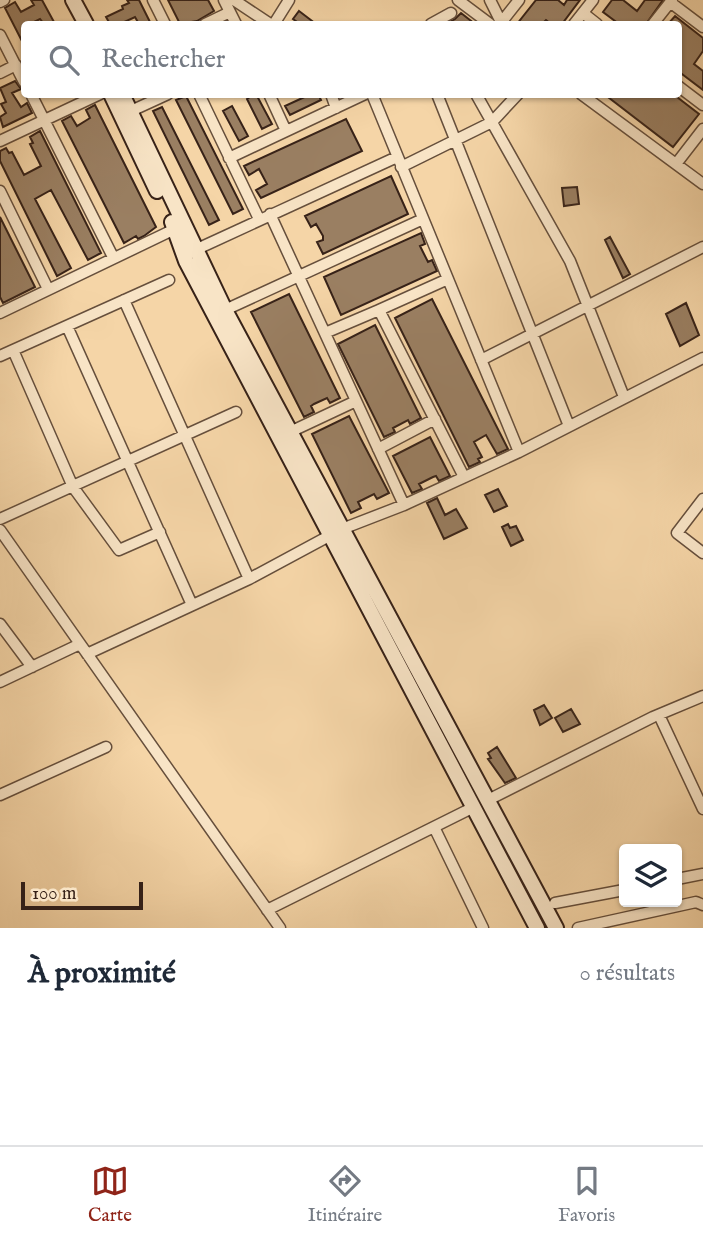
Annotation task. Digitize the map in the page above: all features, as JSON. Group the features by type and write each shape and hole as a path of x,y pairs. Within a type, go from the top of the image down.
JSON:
{"street":[{"path":"63,0 74,21"},
{"path":"73,0 84,21"},
{"path":"153,0 164,21"},
{"path":"224,0 234,21"},
{"path":"234,0 267,21"},
{"path":"274,21 289,0"},
{"path":"458,0 492,21"},
{"path":"491,0 496,21"},
{"path":"500,21 519,0"},
{"path":"576,21 593,0"},
{"path":"655,21 671,1 703,27"},
{"path":"211,21 230,12"},
{"path":"439,21 451,13"},
{"path":"583,13 593,21"},
{"path":"0,35 21,76"},
{"path":"0,73 16,65"},
{"path":"682,89 703,105"},
{"path":"33,98 113,257"},
{"path":"0,141 91,98"},
{"path":"113,98 178,227 195,250 290,432 337,532 537,928"},
{"path":"124,98 178,227 186,261 488,800 556,928"},
{"path":"131,111 159,98"},
{"path":"201,98 259,219"},
{"path":"271,98 286,131"},
{"path":"332,98 336,108"},
{"path":"229,158 357,98"},
{"path":"374,98 519,452"},
{"path":"439,98 569,426"},
{"path":"478,98 570,261 624,397"},
{"path":"195,250 270,214 457,139 492,122 513,98"},
{"path":"586,98 703,184"},
{"path":"676,164 703,129"},
{"path":"0,191 48,289"},
{"path":"270,214 404,505"},
{"path":"225,310 423,219"},
{"path":"0,313 178,227"},
{"path":"481,360 703,247"},
{"path":"325,333 448,279"},
{"path":"0,356 169,280"},
{"path":"124,300 248,579"},
{"path":"379,310 464,477"},
{"path":"67,326 192,605"},
{"path":"13,350 73,487 119,550 160,532"},
{"path":"87,654 248,579 337,532 404,505 519,452 703,358"},
{"path":"290,432 356,401"},
{"path":"0,519 236,412"},
{"path":"378,449 435,419"},
{"path":"703,499 677,533 703,552"},
{"path":"0,530 279,928"},
{"path":"0,624 32,667"},
{"path":"0,682 80,644"},
{"path":"488,800 703,696"},
{"path":"659,715 703,809"},
{"path":"0,795 106,747"},
{"path":"267,911 474,807"},
{"path":"434,827 483,928"},
{"path":"682,878 703,874"},
{"path":"555,903 619,891"},
{"path":"578,928 696,902 703,905"}],"building":[{"path":"31,0 42,0 53,21 21,21 21,39 5,8 15,2 21,12 34,5"},
{"path":"127,0 139,0 150,21 137,21 135,17 126,21 108,21 106,17 129,3"},
{"path":"168,0 208,0 214,11 197,21 178,21"},
{"path":"536,0 558,0 564,5 567,0 580,0 564,21 519,21"},
{"path":"612,0 623,0 637,11 645,0 663,0 648,21 615,21 603,12"},
{"path":"299,11 312,21 296,21 293,19"},
{"path":"461,13 471,21 451,21"},
{"path":"682,22 703,38 703,51 694,64 703,71 703,90 682,74"},
{"path":"15,81 21,89 12,93 21,107 27,103 32,113 3,127 0,117 6,113 1,104 6,102 0,88"},
{"path":"187,98 243,209 233,214 176,100"},
{"path":"258,98 272,124 262,129 247,99"},
{"path":"302,98 321,100 290,115 285,106"},
{"path":"609,98 678,98 699,114 673,147"},
{"path":"95,105 156,227 138,239 136,236 124,243 62,121 71,116 77,126 90,118 86,110"},
{"path":"232,106 248,136 239,141 223,111"},
{"path":"162,107 219,220 209,225 153,111"},
{"path":"346,119 362,151 261,198 256,190 267,184 259,169 249,175 244,166"},
{"path":"40,131 101,253 88,260 51,190 35,199 71,268 57,276 0,161 0,151 6,148 9,153 12,152 24,175 41,166 30,144 33,143 30,137"},
{"path":"391,176 408,214 323,254 317,242 323,240 323,236 316,224 311,227 305,216"},
{"path":"577,187 579,204 564,206 562,188"},
{"path":"0,217 35,287 3,303 0,297"},
{"path":"421,233 425,244 420,246 428,262 432,260 437,271 341,315 324,277"},
{"path":"610,237 630,274 623,278 605,240"},
{"path":"289,294 340,398 330,403 327,398 314,404 311,406 314,412 304,417 251,312"},
{"path":"432,299 508,449 497,454 486,435 474,442 482,457 478,459 480,462 469,467 395,318"},
{"path":"686,303 699,335 680,346 666,314"},
{"path":"375,325 421,418 410,424 408,420 393,428 395,432 384,437 338,344"},
{"path":"349,416 389,493 377,499 374,494 358,502 361,508 351,513 312,434"},
{"path":"430,437 450,476 439,481 436,476 433,477 419,484 422,489 412,493 393,456"},
{"path":"498,489 507,506 494,512 485,495"},
{"path":"437,498 445,515 456,509 467,528 444,539 427,503"},
{"path":"508,524 510,528 516,526 523,540 511,546 502,527"},
{"path":"544,705 552,718 540,725 534,710"},
{"path":"571,709 580,724 563,732 555,718"},
{"path":"497,747 516,778 505,783 488,759 491,758 488,753"}]}
